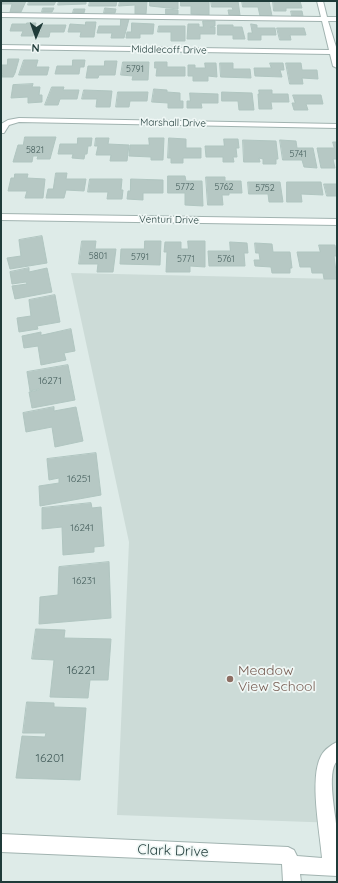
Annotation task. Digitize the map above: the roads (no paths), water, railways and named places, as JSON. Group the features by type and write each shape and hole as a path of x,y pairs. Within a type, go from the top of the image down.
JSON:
{"street":[{"path":"320,1 335,52 337,66"},
{"path":"1,15 337,19"},
{"name":"Middlecoff Drive","path":"1,47 335,52"},
{"name":"Marshall Drive","path":"1,131 2,127 8,122 19,120 337,126"},
{"name":"Venturi Drive","path":"1,217 337,222"},
{"path":"335,867 323,783 327,760 337,750"},
{"name":"Clark Drive","path":"1,844 288,856 292,874 335,867"}],"place":[{"name":"Meadow View School","path":"230,679"}]}
